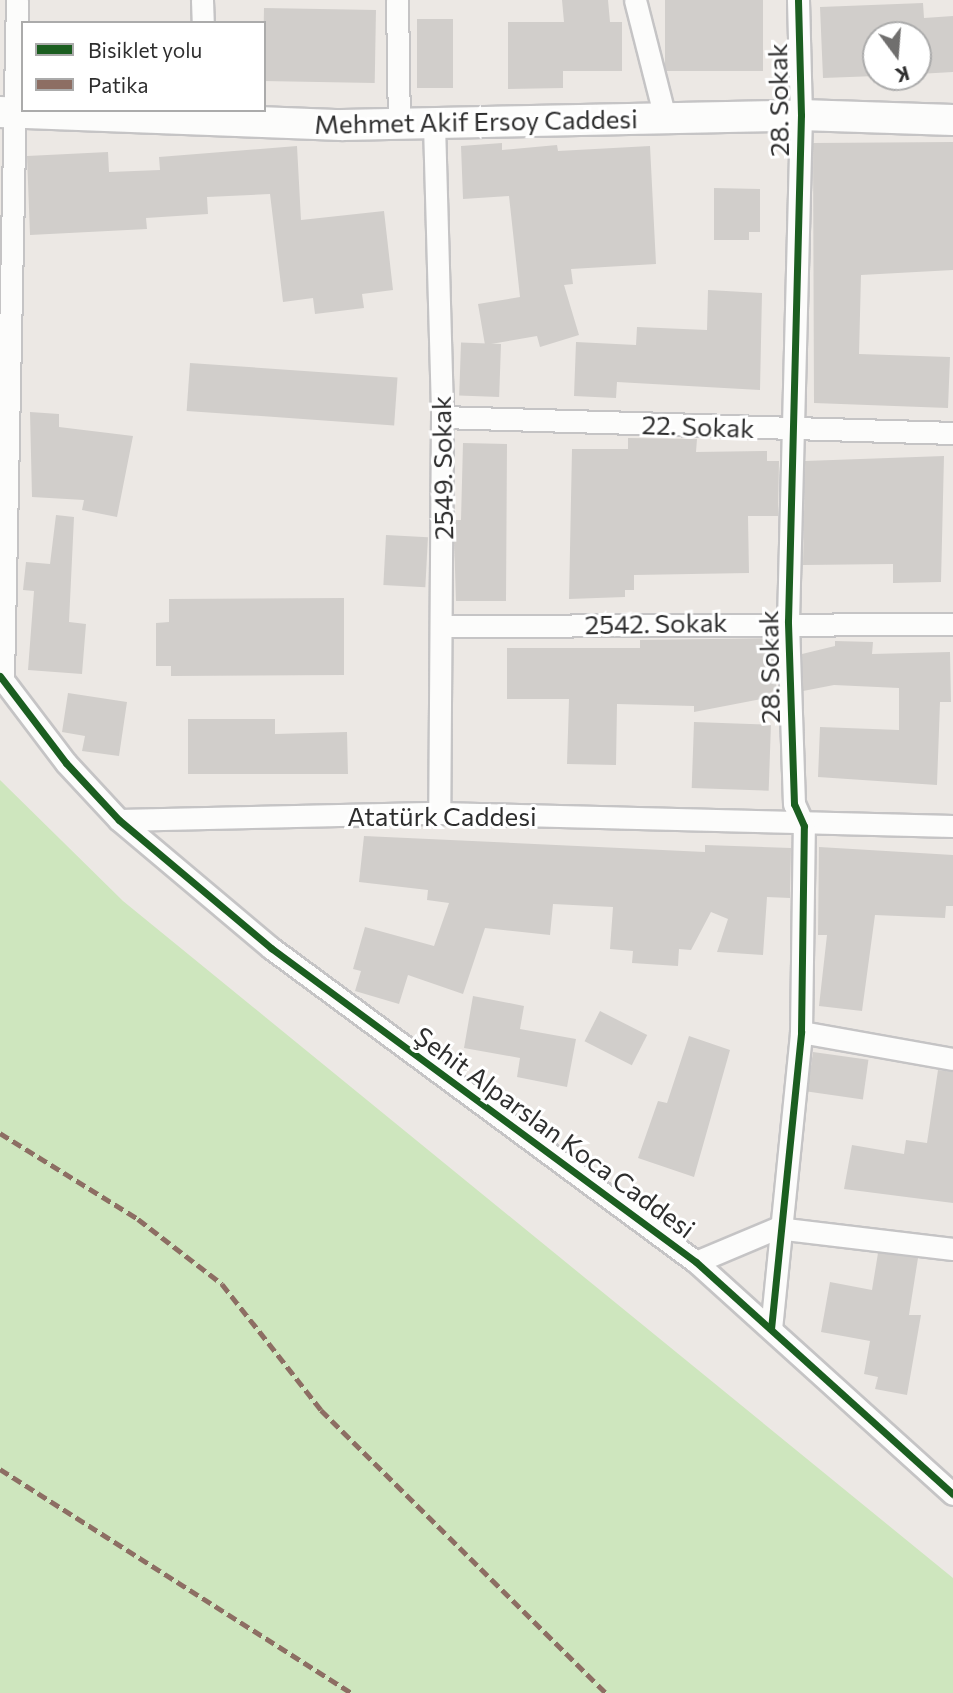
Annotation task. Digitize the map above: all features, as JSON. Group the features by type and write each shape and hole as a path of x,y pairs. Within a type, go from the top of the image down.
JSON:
{"street":[{"path":"17,0 8,112 2,677 66,763 119,820"},
{"path":"202,0 203,21"},
{"path":"397,0 399,124"},
{"path":"635,0 665,118"},
{"name":"28. Sokak","path":"771,1329 777,1228 801,1032 804,826 794,804 788,621 801,115 797,0"},
{"name":"Mehmet Akif Ersoy Caddesi","path":"8,112 204,115 399,124 801,115 953,120"},
{"name":"2549. Sokak","path":"434,124 442,417 443,626 439,813"},
{"name":"22. Sokak","path":"442,417 953,433"},
{"name":"2542. Sokak","path":"443,626 788,621 953,624"},
{"name":"Atatürk Caddesi","path":"119,820 439,813 804,826 953,826"},
{"name":"Şehit Alparslan Koca Caddesi","path":"119,820 271,948 696,1262 953,1494"},
{"path":"801,1032 953,1059"},
{"path":"696,1262 777,1228 953,1249"}],"green space":[{"path":"0,780 123,901 953,1578 953,1693 0,1693"}],"building":[{"path":"562,0 608,0 610,22 622,22 622,71 563,71 563,88 508,89 508,22 564,22"},
{"path":"665,0 763,0 763,71 665,71"},
{"path":"923,3 924,18 953,16 953,72 932,73 932,21 862,21 862,77 823,78 820,7"},
{"path":"264,8 376,10 375,83 266,81"},
{"path":"417,19 453,19 453,88 417,88"},
{"path":"953,142 953,270 861,275 859,354 950,357 948,408 814,403 813,143"},
{"path":"502,143 502,150 557,145 558,151 650,146 656,264 571,269 573,284 564,285 579,335 540,347 537,336 485,345 478,304 520,297 509,196 463,199 461,146"},
{"path":"297,146 301,220 384,211 393,290 362,294 364,308 315,314 313,298 283,302 270,194 207,197 208,214 146,218 147,229 30,235 27,156 108,152 109,172 160,170 159,157"},
{"path":"714,188 760,189 760,232 749,232 749,240 714,240"},
{"path":"708,290 762,293 760,390 617,382 616,398 574,396 576,342 636,345 637,327 707,330"},
{"path":"461,343 501,344 499,397 459,396"},
{"path":"190,363 397,378 394,425 187,411"},
{"path":"30,412 59,414 59,427 133,436 117,517 82,510 84,500 32,497"},
{"path":"628,438 697,439 696,452 767,451 767,461 779,461 778,516 748,516 749,573 634,575 634,590 625,590 625,597 569,599 572,449 628,449"},
{"path":"463,443 507,444 506,601 456,601 454,538 456,520 461,520"},
{"path":"944,456 941,582 893,583 893,564 803,565 805,461"},
{"path":"56,515 74,517 69,622 86,624 82,674 28,670 34,591 23,590 26,562 50,564"},
{"path":"386,535 428,537 425,587 383,585"},
{"path":"344,598 344,675 171,676 171,666 156,666 156,623 169,622 169,599"},
{"path":"773,638 777,696 694,712 694,706 617,704 616,765 567,764 569,699 507,699 507,648 640,648 640,640"},
{"path":"835,641 873,642 872,654 950,652 951,702 940,702 937,785 818,777 820,727 899,730 899,688 834,685 803,691 802,654 835,646"},
{"path":"68,693 127,702 119,756 82,751 85,736 62,732"},
{"path":"188,719 275,719 275,734 347,732 348,774 188,774"},
{"path":"694,722 771,725 769,791 692,788"},
{"path":"364,836 705,852 705,845 791,848 790,898 767,897 763,955 717,952 728,919 711,912 691,950 679,949 678,966 632,963 633,951 610,949 613,907 553,904 550,935 485,928 463,994 408,975 399,1004 355,991 361,971 353,969 365,927 434,946 449,903 427,900 428,890 359,882"},
{"path":"819,847 953,855 953,906 946,906 945,918 875,915 862,1011 819,1006 827,935 818,935"},
{"path":"473,996 524,1006 520,1029 576,1039 567,1087 517,1077 520,1058 464,1048"},
{"path":"600,1011 647,1035 632,1065 585,1041"},
{"path":"689,1036 730,1050 694,1177 638,1158 658,1101 667,1103"},
{"path":"813,1052 868,1060 863,1099 807,1092"},
{"path":"938,1070 953,1072 953,1203 844,1189 852,1145 904,1154 906,1140 927,1143"},
{"path":"878,1253 918,1258 909,1315 921,1315 907,1395 875,1389 878,1377 864,1374 870,1341 821,1332 830,1282 872,1290"}],"marked path":[{"path":"0,1133 138,1219 222,1284 321,1410 606,1693"},
{"path":"0,1469 352,1693"}],"cycle path":[{"path":"771,1329 801,1032 804,826 794,804 788,621 801,115 798,0"},
{"path":"0,676 66,763 119,820 271,948 696,1262 953,1494"}]}
